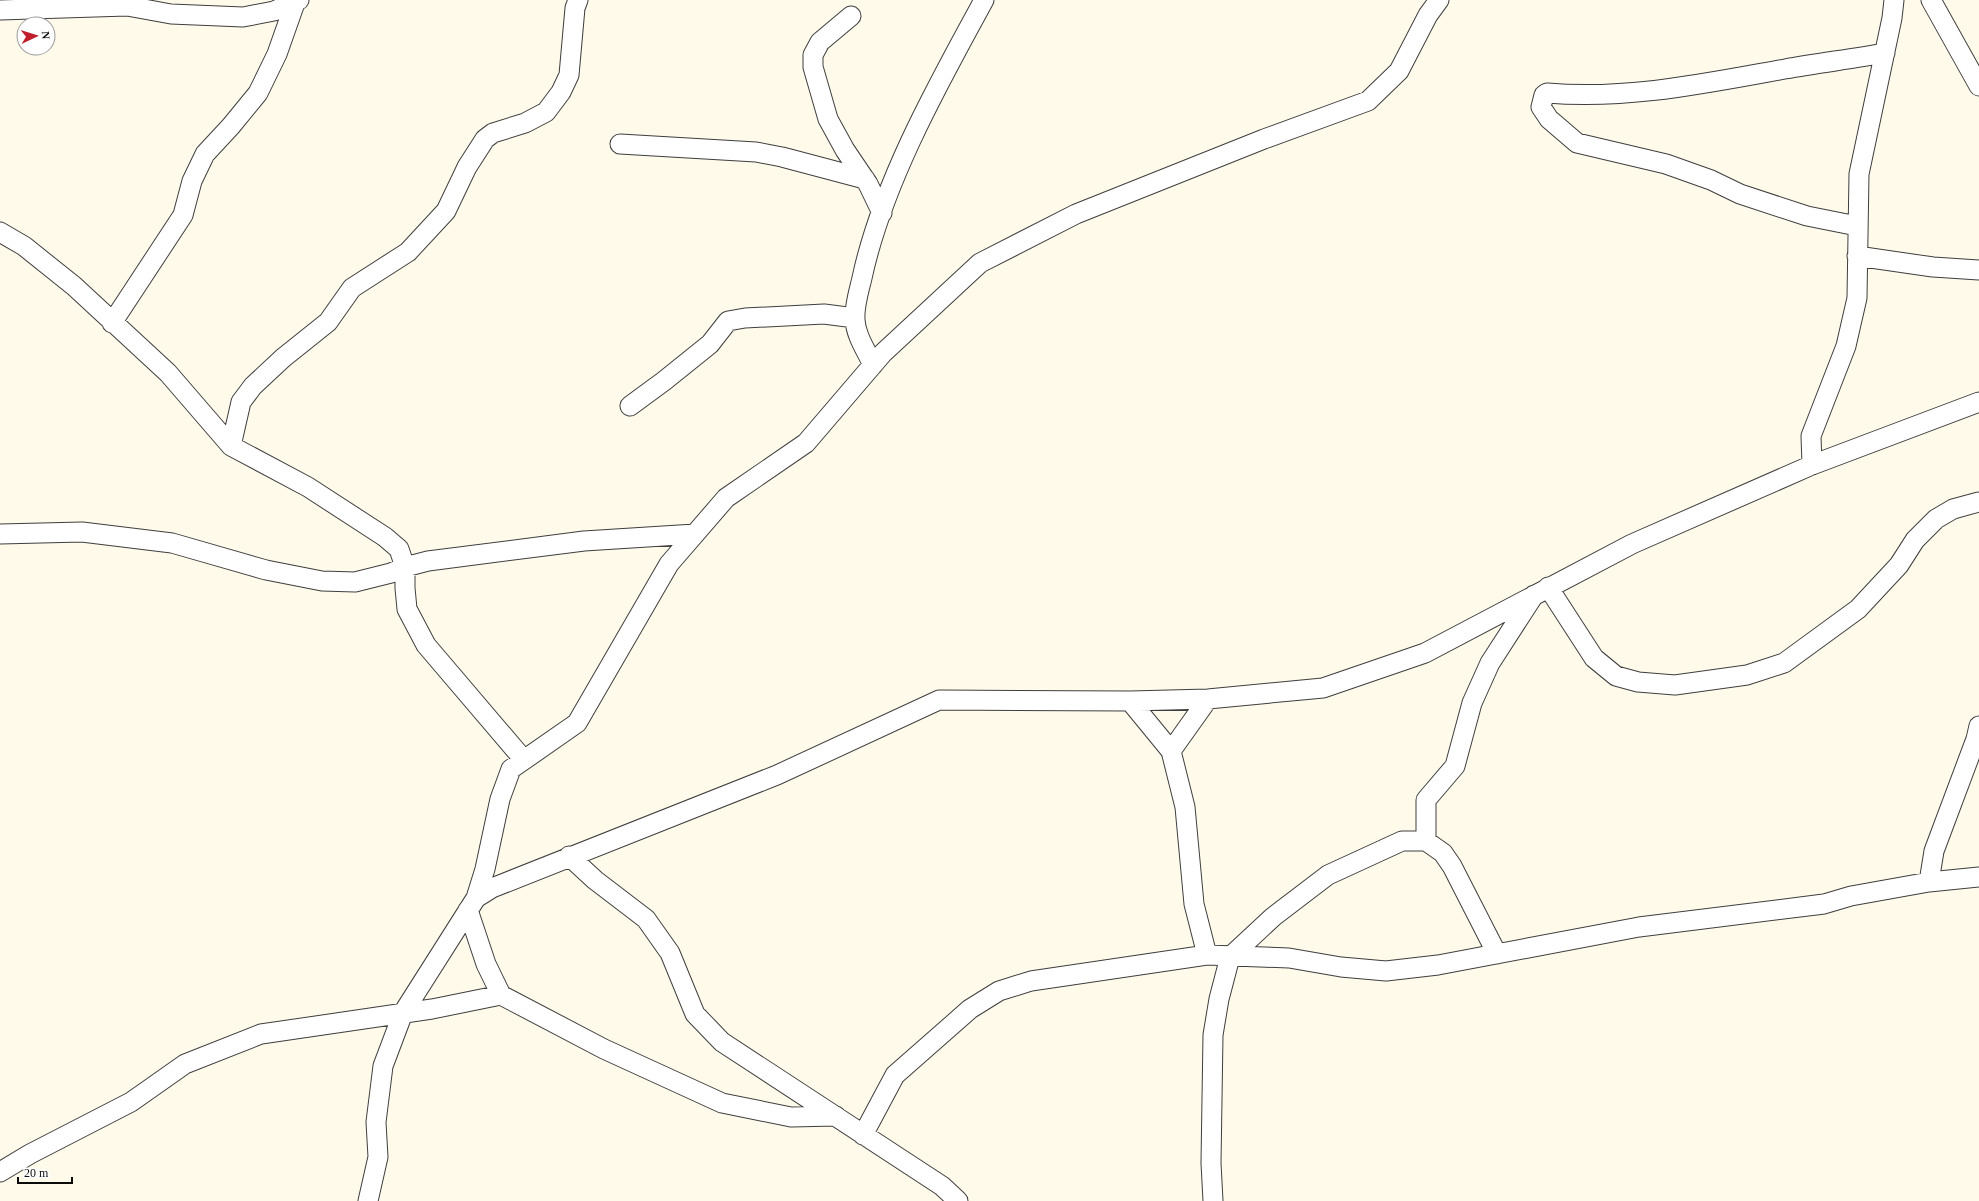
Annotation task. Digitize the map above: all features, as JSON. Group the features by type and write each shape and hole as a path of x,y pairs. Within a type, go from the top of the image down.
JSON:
{"street":[{"path":"873,365 857,332 855,318 868,251 894,180 921,120 984,0"},
{"path":"368,1201 378,1158 376,1122 383,1066 403,1014 472,904 485,869 500,799 511,769 577,723 669,564 726,498 806,443 883,353 980,263 1076,214 1264,139 1368,101 1399,71 1428,15 1439,0"},
{"path":"1812,465 1811,436 1846,346 1857,298 1859,174 1885,53 1894,0"},
{"path":"1931,0 1979,86"},
{"path":"0,10 128,6 172,14 243,17 274,11 297,2"},
{"path":"112,323 183,215 192,181 205,154 231,126 258,93 277,54 297,2"},
{"path":"231,446 241,402 253,386 283,358 328,322 352,288 408,252 446,211 467,167 485,139 493,133 525,123 546,112 561,92 569,75 574,3"},
{"path":"851,16 820,42 813,55 813,67 828,119 845,150 867,181 882,213"},
{"path":"1857,226 1806,216 1740,194 1711,180 1666,164 1577,143 1549,119 1541,107 1542,99 1544,94 1547,93 1613,95 1702,85 1786,69 1885,53"},
{"path":"620,144 756,152 782,157 867,181 894,180"},
{"path":"0,232 24,246 74,286 168,374 231,446 308,487 385,538 399,550 406,567 405,588 407,609 426,645 524,760"},
{"path":"1857,256 1933,267 1979,270"},
{"path":"630,406 710,344 728,321 745,318 824,314 855,318"},
{"path":"472,904 492,888 569,856 777,775 939,700 1130,701 1208,699 1323,688 1425,652 1632,544 1812,465 1979,402"},
{"path":"1542,590 1594,658 1616,676 1638,682 1675,685 1747,675 1784,663 1858,609 1899,564 1915,540 1936,519 1953,508 1979,502"},
{"path":"0,534 82,532 172,543 266,570 322,581 355,582 391,573 428,561 584,541 695,534"},
{"path":"1426,841 1426,800 1454,766 1463,740 1472,703 1490,663 1542,590"},
{"path":"1171,751 1208,699"},
{"path":"1130,701 1171,751 1185,807 1194,904 1207,955"},
{"path":"1929,882 1934,851 1976,739 1979,726"},
{"path":"1213,1201 1210,1163 1213,1034 1219,999 1230,956 1273,917 1328,875 1402,841 1426,841 1443,853 1452,866 1496,954"},
{"path":"569,856 595,880 646,919 670,953 695,1014 722,1042 942,1186 958,1201"},
{"path":"863,1135 895,1075 970,1009 999,991 1031,981 1207,955 1289,958 1341,967 1386,971 1438,965 1639,927 1824,904 1851,896 1929,882 1979,877"},
{"path":"472,904 486,964 501,995 604,1049 722,1103 791,1117 836,1116"},
{"path":"0,1172 30,1154 131,1102 185,1064 224,1047 261,1034 403,1014 501,995"}]}
